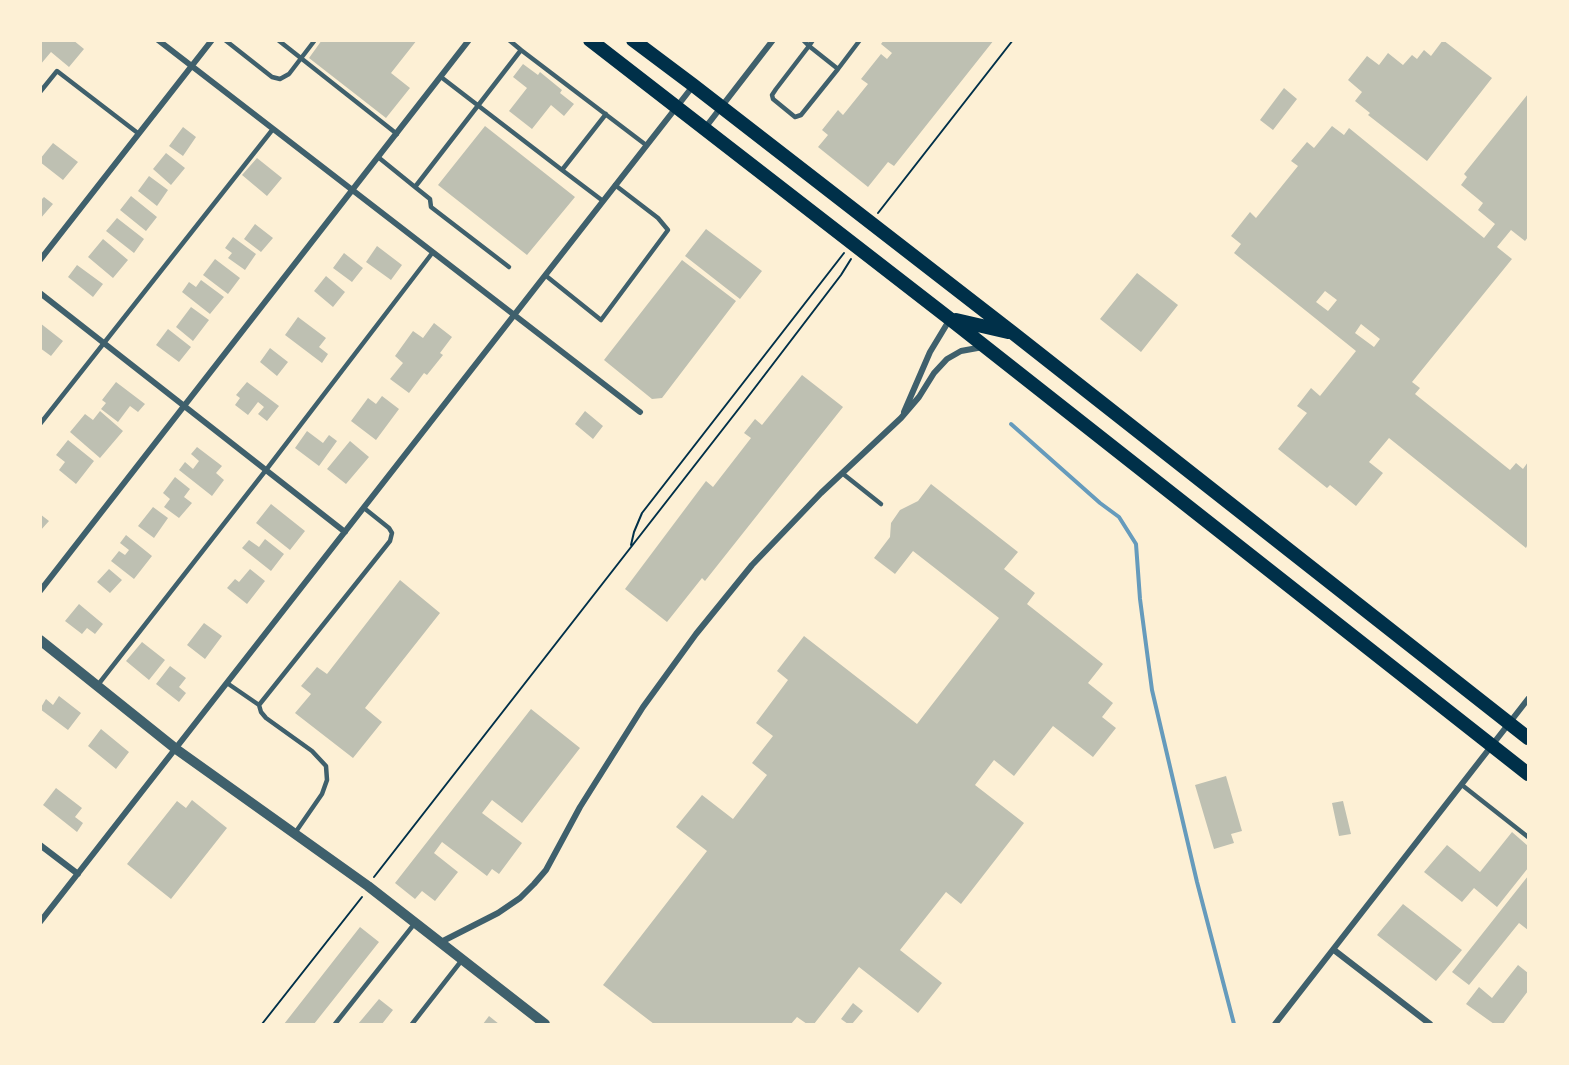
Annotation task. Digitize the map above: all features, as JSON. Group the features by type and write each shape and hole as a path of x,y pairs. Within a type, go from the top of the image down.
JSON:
{"highway":[{"path":"590,40 986,347 1528,774"},
{"path":"633,40 1013,333 1528,738"},
{"path":"950,319 1013,333"}],"street":[{"path":"158,40 640,412"},
{"path":"40,260 212,40"},
{"path":"40,591 470,40"},
{"path":"705,128 773,40"},
{"path":"40,922 693,85"},
{"path":"40,293 345,532"},
{"path":"901,418 930,352 950,319"},
{"path":"440,943 498,913 520,898 540,877 617,747 696,634 752,565 842,473 901,418 947,359 961,351 986,347"},
{"path":"40,640 176,748 368,886 537,1022"},
{"path":"1275,1024 1528,699"},
{"path":"40,845 78,874"},
{"path":"1334,950 1430,1024"}],"lane":[{"path":"225,40 272,77 280,79 289,74 315,40"},
{"path":"278,40 397,134"},
{"path":"509,40 646,145"},
{"path":"803,40 838,69"},
{"path":"813,40 772,95 773,99 795,117 801,116 860,40"},
{"path":"415,187 521,50"},
{"path":"40,92 57,71 139,134"},
{"path":"441,77 603,201"},
{"path":"562,170 606,114"},
{"path":"40,424 273,129"},
{"path":"378,157 430,199 431,207 509,267"},
{"path":"545,275 601,320 668,230 658,218 615,185"},
{"path":"97,686 433,252"},
{"path":"842,473 881,504"},
{"path":"295,833 322,794 327,780 326,766 312,751 266,718 261,712 260,705 390,541 392,532 389,528 364,508"},
{"path":"227,683 260,705"},
{"path":"1462,785 1528,837"},
{"path":"335,1024 415,923"},
{"path":"412,1024 462,960"}],"path":[{"path":"975,89 1013,40"},
{"path":"631,547 642,513 844,253"},
{"path":"373,879 744,402"},
{"path":"262,1024 363,894"}],"building":[{"path":"40,40 73,40 84,49 69,67 51,52 40,65"},
{"path":"322,40 417,40 391,73 410,88 386,118 309,58"},
{"path":"884,40 994,40 894,166 888,162 868,187 818,147 828,135 822,130 838,110 843,115 868,84 861,79 881,54 887,59 892,53 881,44"},
{"path":"1443,40 1492,78 1427,161 1368,115 1370,113 1355,101 1362,92 1348,80 1367,56 1379,65 1388,53 1403,65 1412,55 1417,59 1424,50 1431,56"},
{"path":"523,64 538,75 540,72 562,90 560,93 574,104 564,116 551,105 532,129 509,111 527,88 513,77"},
{"path":"1284,88 1297,99 1273,130 1260,120"},
{"path":"1528,94 1528,237 1525,241 1511,230 1497,247 1512,259 1412,382 1420,388 1415,394 1510,470 1516,463 1523,469 1528,462 1528,544 1526,548 1389,438 1369,462 1383,473 1356,506 1330,485 1327,488 1278,449 1307,413 1297,406 1311,388 1320,396 1356,351 1234,253 1241,244 1231,236 1250,212 1256,218 1298,166 1291,161 1307,142 1314,148 1332,126 1344,135 1349,128 1484,238 1495,224 1478,210 1483,203 1461,185 1467,177 1464,174","holes":["1325,291 1337,300 1328,311 1316,302","1361,324 1380,339 1374,347 1355,333"]},
{"path":"485,126 575,197 527,255 438,185"},
{"path":"183,127 196,137 183,156 169,146"},
{"path":"53,143 78,162 63,180 40,162"},
{"path":"166,153 185,168 171,185 153,169"},
{"path":"257,158 282,178 267,196 242,175"},
{"path":"149,176 168,190 157,206 138,191"},
{"path":"131,196 157,217 146,231 120,210"},
{"path":"44,197 53,204 40,219 40,201"},
{"path":"117,218 144,239 134,253 106,231"},
{"path":"255,224 273,238 261,252 244,239"},
{"path":"706,229 762,271 740,299 685,256"},
{"path":"233,237 256,254 245,270 228,258 232,253 225,248"},
{"path":"103,239 128,260 113,278 88,257"},
{"path":"377,246 402,265 391,280 366,262"},
{"path":"344,253 363,268 352,282 333,268"},
{"path":"215,259 240,278 228,294 203,275"},
{"path":"682,260 736,301 662,398 652,399 604,360"},
{"path":"77,265 103,284 93,297 68,277"},
{"path":"1137,273 1178,305 1141,352 1100,319"},
{"path":"326,276 345,292 333,307 314,291"},
{"path":"201,280 224,297 210,314 182,292 189,282 196,287"},
{"path":"191,307 209,320 193,341 176,327"},
{"path":"298,317 326,338 319,347 328,354 322,363 285,335"},
{"path":"40,323 63,341 51,356 40,348"},
{"path":"434,323 452,337 440,353 443,355 427,375 424,373 409,393 390,379 403,363 395,356 413,331 423,338"},
{"path":"168,329 191,347 179,362 156,345"},
{"path":"270,348 288,362 277,376 260,362"},
{"path":"802,375 843,407 705,581 702,578 667,622 625,589 706,481 713,487 751,438 744,433 755,419 762,425"},
{"path":"116,382 145,404 138,412 130,406 118,422 101,409 106,403 102,400"},
{"path":"247,382 279,406 267,421 258,414 264,407 258,402 248,415 235,405 240,398 236,395"},
{"path":"382,396 399,409 376,440 351,421 368,398 376,404"},
{"path":"100,411 123,431 100,458 70,432 85,414 93,420"},
{"path":"585,411 603,426 593,439 575,424"},
{"path":"307,431 323,443 329,435 337,441 319,466 295,448"},
{"path":"68,440 94,461 76,484 59,470 65,462 56,455"},
{"path":"350,441 369,457 346,484 327,469"},
{"path":"197,447 222,466 216,473 224,480 212,496 179,470 185,462 193,469 199,461 191,454"},
{"path":"175,477 190,489 184,497 192,503 179,518 164,507 170,499 163,493"},
{"path":"931,484 1018,552 1004,569 1035,593 1027,604 1103,664 1088,683 1113,703 1102,717 1116,728 1093,757 1053,726 1014,776 994,760 975,785 1024,823 961,904 946,892 900,950 942,983 918,1013 859,967 814,1024 807,1024 797,1017 791,1024 654,1024 603,985 707,851 676,827 702,795 733,819 767,775 752,763 773,736 756,723 788,680 777,671 804,636 917,724 999,618 913,551 895,574 874,558 890,537 891,523 900,510 918,501"},
{"path":"271,504 305,531 290,550 256,523"},
{"path":"153,507 168,518 154,538 138,526"},
{"path":"40,514 49,521 40,531"},
{"path":"126,535 152,556 134,579 111,561 119,551 125,555 129,550 120,543"},
{"path":"265,539 284,554 271,571 242,548 249,540 259,547"},
{"path":"109,569 122,580 110,593 97,582"},
{"path":"250,569 265,581 247,604 227,588 235,579 239,582"},
{"path":"400,580 440,613 365,708 382,722 353,758 295,713 311,694 301,686 317,667 327,674"},
{"path":"79,604 103,624 95,634 87,628 82,634 65,621"},
{"path":"204,623 222,636 205,659 187,645"},
{"path":"142,642 165,660 149,680 126,661"},
{"path":"170,666 186,678 179,687 186,693 179,702 156,684"},
{"path":"59,696 81,713 68,730 40,709 46,699 53,705"},
{"path":"531,709 580,748 522,823 492,800 482,813 522,843 499,874 492,869 487,876 442,842 434,853 458,872 435,901 422,891 415,899 395,883"},
{"path":"101,729 129,752 116,769 88,746"},
{"path":"1226,776 1242,831 1231,834 1234,843 1214,849 1195,785"},
{"path":"56,788 82,808 75,817 83,823 77,832 43,805"},
{"path":"192,800 227,828 171,899 127,864 177,801 186,808"},
{"path":"1343,801 1351,834 1339,836 1332,803"},
{"path":"1512,832 1528,846 1528,868 1497,907 1474,888 1462,902 1424,872 1447,845 1480,872"},
{"path":"1528,876 1528,930 1519,923 1469,985 1452,972"},
{"path":"1403,904 1462,950 1436,981 1377,935"},
{"path":"360,927 379,942 314,1024 284,1024"},
{"path":"1518,965 1528,973 1528,991 1503,1024 1494,1024 1466,1004 1479,987 1492,998"},
{"path":"379,999 393,1010 382,1024 358,1024"},
{"path":"853,1003 863,1011 852,1024 848,1024 841,1019"},
{"path":"489,1016 499,1024 483,1024"}],"waterway":[{"path":"1011,424 1119,517 1136,544 1140,599 1152,690 1197,882 1234,1024"}]}
